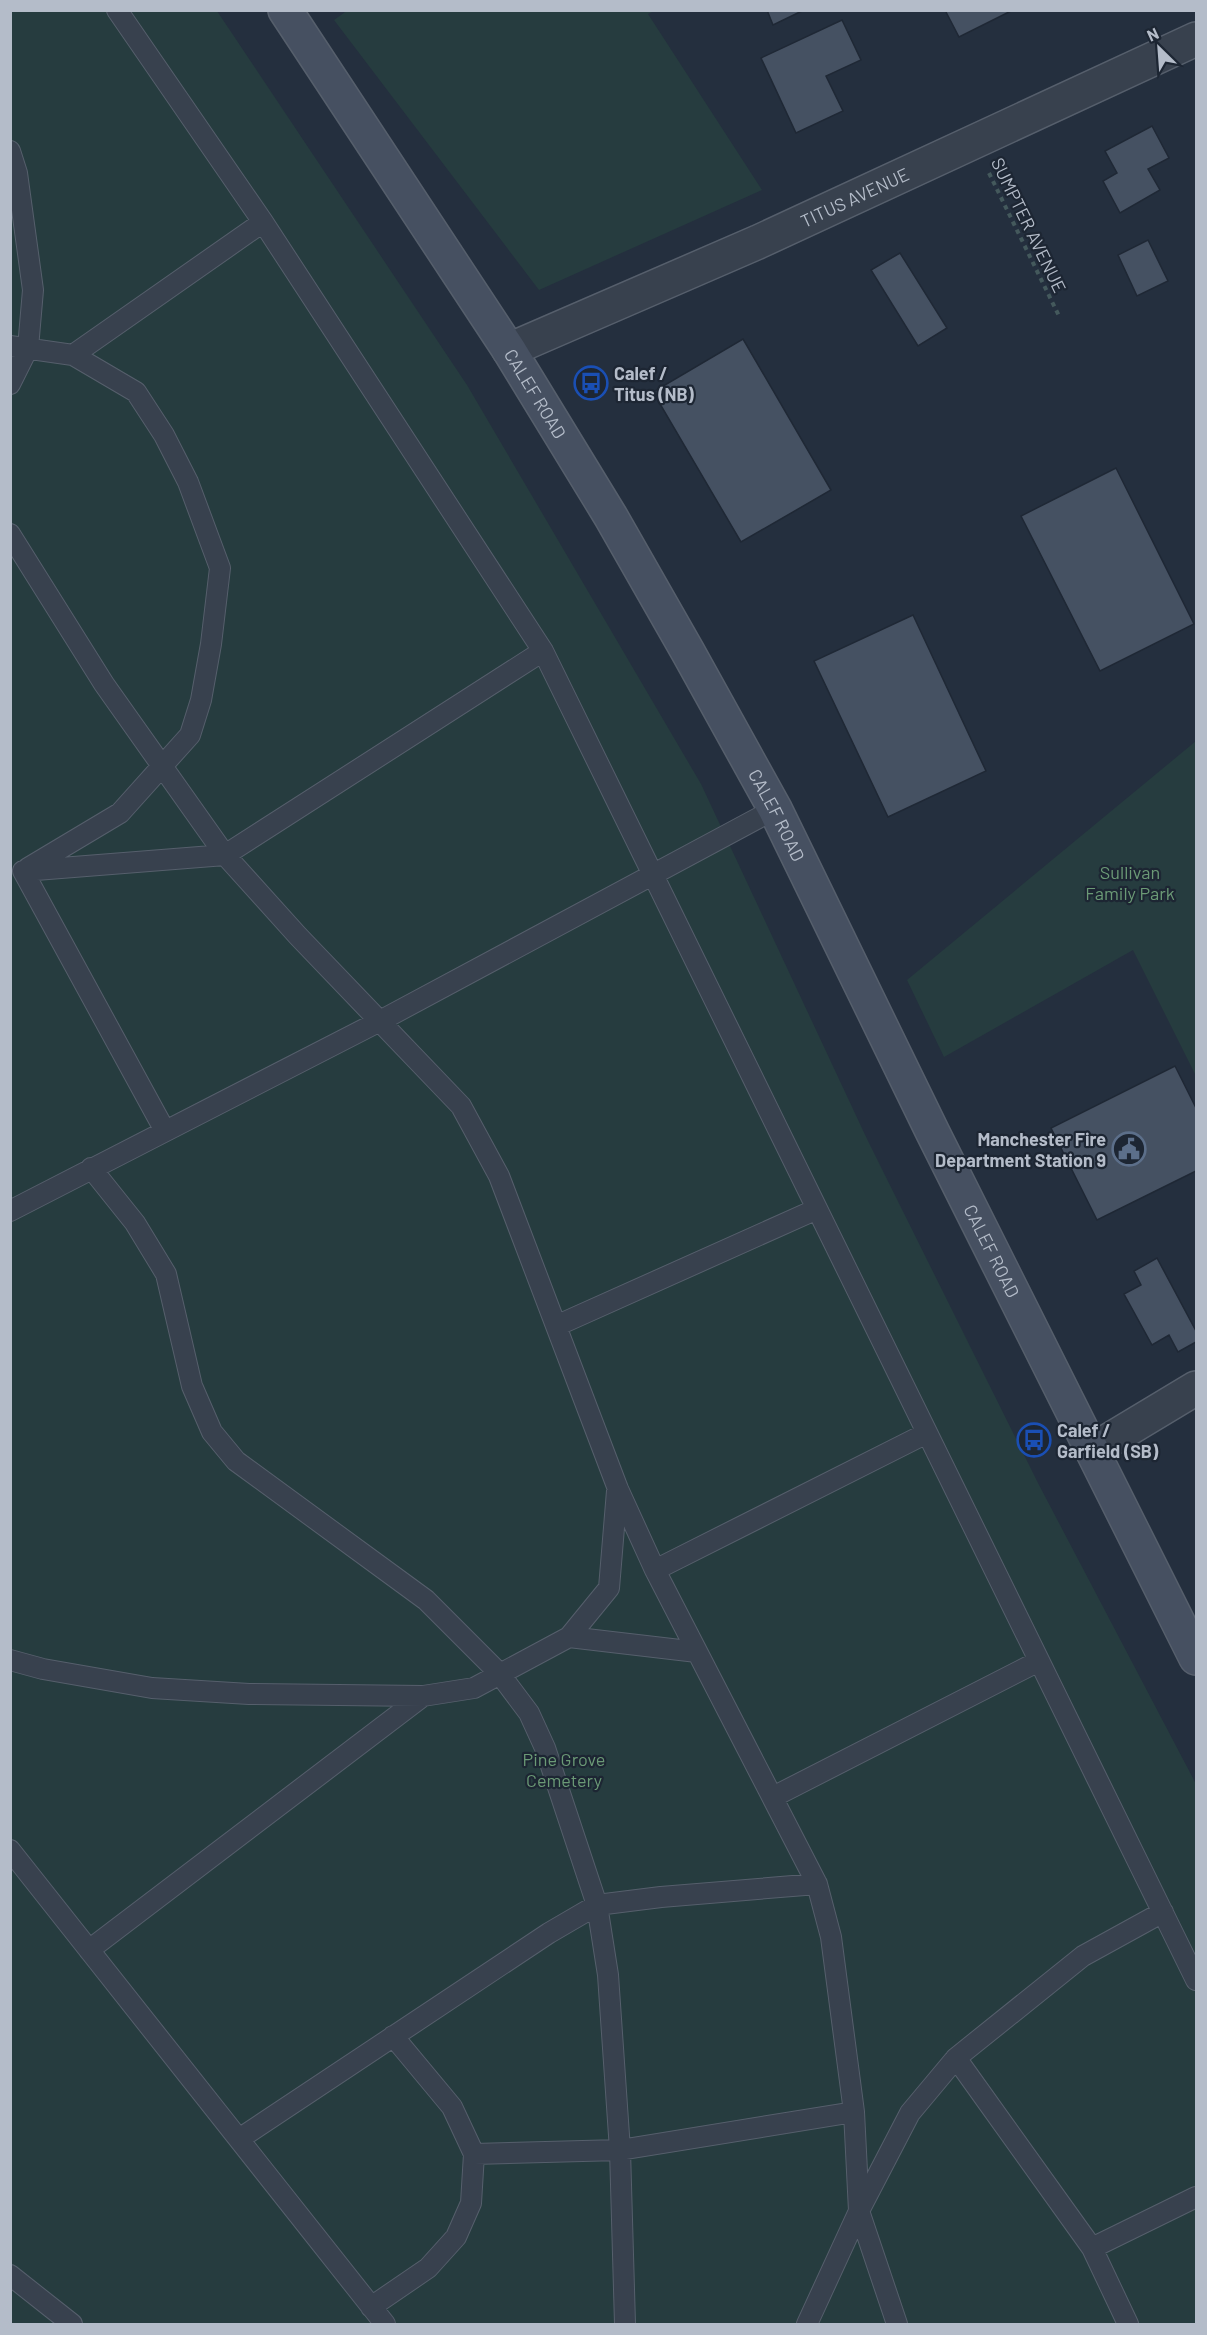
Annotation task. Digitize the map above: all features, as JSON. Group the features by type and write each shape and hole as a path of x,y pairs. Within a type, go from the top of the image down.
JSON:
{"main road":[{"name":"CALEF ROAD","path":"285,10 509,350 611,517 775,809 938,1143 1197,1658"}],"street":[{"name":"TITUS AVENUE","path":"509,350 758,242 1197,39"},
{"path":"1093,1450 1197,1388"}],"lane":[{"path":"117,10 263,222 543,651 1197,1980"},
{"path":"10,151 17,173 33,290 10,384"},
{"path":"73,355 263,222"},
{"path":"17,874 120,813 190,735 201,700 211,644 220,568 188,482 164,435 136,392 73,355 19,347"},
{"path":"10,534 104,684 225,855 298,936 461,1106 499,1176 618,1489 655,1570 817,1884 831,1936 854,2112 859,2211 897,2325"},
{"path":"17,874 225,855 543,651"},
{"path":"10,1211 380,1021 775,809"},
{"path":"17,874 165,1131"},
{"path":"91,1168 135,1223 166,1274 192,1386 212,1432 236,1461 426,1600 499,1673 529,1713 545,1748 597,1905 608,1975 620,2150 625,2325"},
{"path":"556,1326 817,1209"},
{"path":"655,1570 927,1433"},
{"path":"10,1660 43,1669 153,1688 249,1694 423,1696 474,1688 569,1637 609,1588 618,1489"},
{"path":"569,1637 698,1652"},
{"path":"773,1797 1040,1661"},
{"path":"89,1950 423,1696"},
{"path":"10,1850 385,2325"},
{"path":"239,2139 549,1933 597,1905 672,1896 817,1884"},
{"path":"807,2325 859,2211 910,2113 956,2058 1083,1956 1163,1912"},
{"path":"371,2307 428,2268 456,2237 471,2203 474,2154 452,2107 393,2036"},
{"path":"956,2058 1092,2248 1128,2325"},
{"path":"474,2154 620,2150 854,2112"},
{"path":"1092,2248 1197,2197"},
{"path":"10,2275 72,2325"}],"path":[{"name":"SUMPTER AVENUE","path":"974,142 1060,318"}],"green space":[{"path":"348,10 654,11 648,14 762,190 539,290 334,20"},
{"name":"Pine Grove Cemetery","path":"11,11 217,11 467,385 701,784 867,1139 1038,1483 1196,1784 1196,2324 11,2324"},
{"name":"Sullivan Family Park","path":"1196,741 1196,1076 1133,950 944,1057 907,980"}],"building":[{"path":"767,10 804,10 773,25"},
{"path":"945,10 1013,10 959,37"},
{"path":"842,20 861,60 826,76 843,111 796,133 761,58"},
{"path":"1152,126 1169,158 1148,169 1160,190 1120,213 1103,181 1117,173 1105,151"},
{"path":"1148,240 1168,281 1137,296 1118,255"},
{"path":"900,253 947,328 918,346 871,270"},
{"path":"743,339 831,490 741,542 653,392"},
{"path":"1116,468 1194,624 1100,671 1021,516"},
{"path":"913,615 986,771 888,817 814,661"},
{"name":"Manchester Fire Department Station 9","path":"1175,1066 1196,1108 1196,1171 1097,1220 1051,1128"},
{"path":"1157,1258 1196,1331 1196,1342 1178,1352 1169,1335 1152,1345 1124,1294 1141,1285 1134,1271"}],"place":[{"name":"Calef / Titus (NB)","path":"591,383"},
{"name":"Manchester Fire Department Station 9","path":"1129,1149"},
{"name":"Calef / Garfield (SB)","path":"1034,1440"}]}
